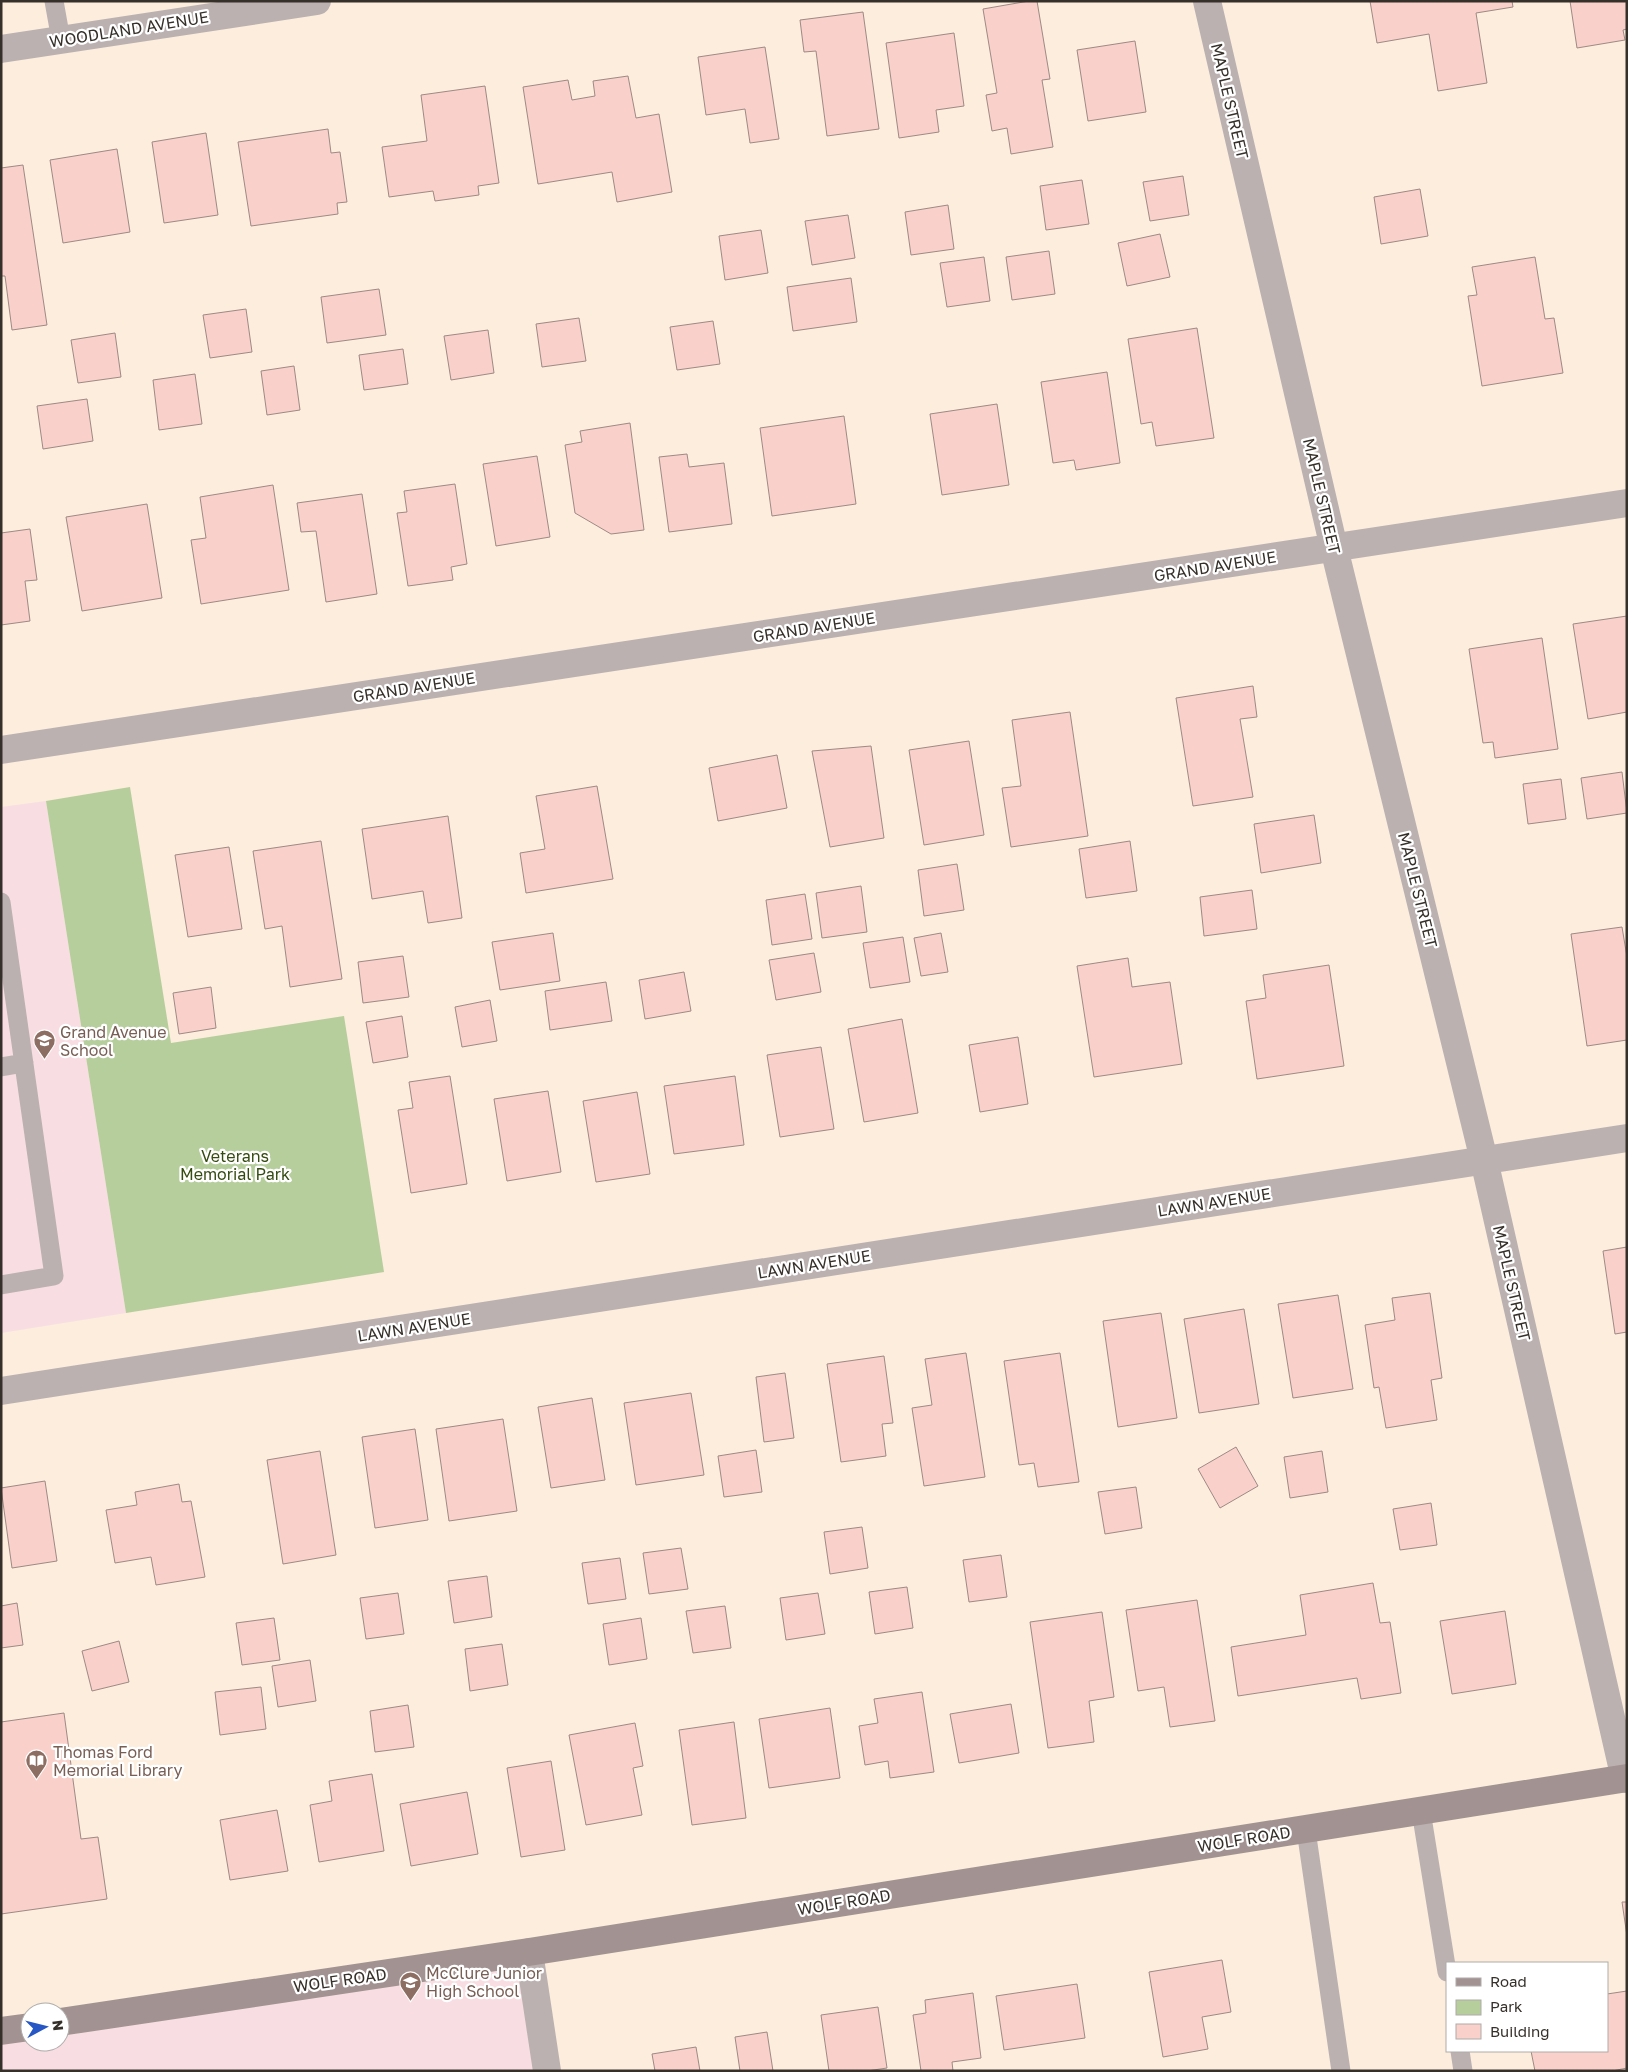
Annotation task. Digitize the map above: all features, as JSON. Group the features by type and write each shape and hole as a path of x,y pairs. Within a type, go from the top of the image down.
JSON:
{"main road":[{"name":"WOLF ROAD","path":"70,2021 529,1952 1626,1778"},
{"path":"1,2031 20,2028"}],"street":[{"name":"WOODLAND AVENUE","path":"1,49 316,1"},
{"name":"MAPLE STREET","path":"1207,1 1334,548 1484,1160 1626,1778"},
{"name":"GRAND AVENUE","path":"1,750 1627,503"},
{"name":"LAWN AVENUE","path":"1,1391 1627,1138"},
{"path":"529,1952 547,2071"}],"lane":[{"path":"54,1 61,40"},
{"path":"1,902 54,1276 1,1285"},
{"path":"1,1067 24,1063"},
{"path":"1421,1811 1446,1966"},
{"path":"1306,1830 1341,2071"},
{"path":"1460,2052 1463,2071"}],"shaded area":[{"name":"Grand Avenue School","path":"46,801 126,1313 1,1333 1,807"},
{"name":"McClure Junior High School","path":"523,1965 539,2071 1,2071 1,2045 20,2042 20,2052 70,2052 70,2034"}],"green space":[{"name":"Veterans Memorial Park","path":"130,787 171,1043 344,1016 384,1272 126,1313 46,801"}],"building":[{"path":"1037,1 1050,79 1042,80 1053,147 1011,154 1007,128 992,131 986,95 997,93 983,9"},
{"path":"1370,1 1512,1 1513,7 1476,13 1487,83 1438,91 1429,34 1377,43"},
{"path":"1570,1 1627,1 1627,29 1623,30 1625,40 1577,48"},
{"path":"863,12 879,129 827,136 816,51 804,52 800,20"},
{"path":"954,33 964,106 936,110 939,132 899,138 886,43"},
{"path":"1135,41 1146,112 1088,121 1077,50"},
{"path":"765,47 779,139 750,143 745,109 706,115 698,57"},
{"path":"628,76 636,118 659,114 672,192 617,202 612,172 538,184 523,87 568,80 572,100 595,96 593,81"},
{"path":"485,86 499,183 478,186 479,195 435,201 433,191 389,197 382,147 427,141 421,95"},
{"path":"328,129 331,153 340,152 347,202 337,203 338,214 251,226 238,142"},
{"path":"206,133 218,215 164,223 152,142"},
{"path":"117,149 130,232 63,243 50,160"},
{"path":"23,165 47,325 12,330 5,276 1,276 1,168"},
{"path":"1183,176 1189,215 1150,221 1143,182"},
{"path":"1082,180 1089,224 1046,230 1040,186"},
{"path":"1420,189 1428,236 1381,244 1374,197"},
{"path":"948,205 954,249 911,255 905,212"},
{"path":"848,215 855,258 812,265 805,221"},
{"path":"761,230 768,273 725,280 719,236"},
{"path":"1160,234 1170,277 1127,286 1118,243"},
{"path":"1049,251 1055,294 1012,300 1006,257"},
{"path":"984,257 990,301 947,307 940,263"},
{"path":"1535,257 1545,319 1554,318 1563,373 1482,386 1468,296 1477,295 1472,267"},
{"path":"851,278 857,322 793,331 787,287"},
{"path":"379,289 386,335 327,343 321,297"},
{"path":"246,309 252,352 210,358 203,315"},
{"path":"579,318 586,361 542,367 536,324"},
{"path":"713,321 720,364 677,370 670,327"},
{"path":"1197,328 1214,438 1156,446 1152,422 1141,424 1128,339"},
{"path":"488,330 494,373 451,380 444,336"},
{"path":"115,333 121,377 78,383 71,340"},
{"path":"403,349 408,384 364,390 359,355"},
{"path":"294,366 300,410 267,415 261,371"},
{"path":"1107,372 1120,463 1076,470 1074,460 1053,463 1041,382"},
{"path":"195,374 202,424 159,430 153,380"},
{"path":"87,399 93,441 43,449 37,406"},
{"path":"997,404 1009,485 942,495 930,414"},
{"path":"844,416 856,504 772,516 760,428"},
{"path":"630,423 644,530 611,534 575,513 565,445 582,442 580,431"},
{"path":"687,454 689,467 724,463 732,524 669,532 659,457"},
{"path":"537,456 550,537 496,546 483,464"},
{"path":"455,484 467,564 451,567 453,580 408,586 397,513 407,512 404,491"},
{"path":"273,485 289,590 201,604 191,540 206,538 200,497"},
{"path":"362,494 377,594 326,602 316,531 301,532 297,503"},
{"path":"147,504 162,598 82,611 66,517"},
{"path":"30,529 37,580 25,581 30,621 1,625 1,533"},
{"path":"1627,616 1627,712 1588,719 1573,624"},
{"path":"1542,638 1558,749 1495,758 1493,742 1483,743 1469,649"},
{"path":"1253,686 1257,717 1240,719 1253,797 1193,806 1176,698"},
{"path":"1070,712 1088,836 1011,847 1002,788 1021,786 1012,720"},
{"path":"969,741 984,835 924,845 909,750"},
{"path":"871,746 884,838 830,847 812,751"},
{"path":"777,755 787,808 718,821 709,768"},
{"path":"1622,772 1627,813 1587,819 1581,778"},
{"path":"1561,779 1566,819 1528,824 1523,784"},
{"path":"597,786 613,879 526,893 520,853 545,849 536,796"},
{"path":"1314,815 1321,863 1261,873 1254,824"},
{"path":"448,816 462,918 428,923 423,891 372,899 362,829"},
{"path":"321,841 342,979 290,987 282,926 265,929 253,851"},
{"path":"1130,841 1137,891 1086,898 1079,849"},
{"path":"229,847 242,929 188,937 175,855"},
{"path":"957,864 964,910 924,916 918,870"},
{"path":"861,886 867,932 822,938 816,893"},
{"path":"1252,890 1257,929 1204,936 1200,897"},
{"path":"805,894 812,939 772,945 766,900"},
{"path":"1622,927 1627,957 1627,1040 1587,1046 1571,934"},
{"path":"553,933 560,981 500,990 492,942"},
{"path":"941,933 948,972 921,976 914,938"},
{"path":"903,937 910,982 870,988 863,943"},
{"path":"814,953 821,992 776,1000 769,960"},
{"path":"403,956 409,997 363,1003 358,962"},
{"path":"1128,958 1132,987 1170,982 1182,1064 1094,1077 1077,966"},
{"path":"1329,965 1344,1066 1257,1079 1246,1001 1266,998 1263,975"},
{"path":"684,972 691,1011 645,1019 639,980"},
{"path":"606,982 612,1021 550,1030 545,991"},
{"path":"211,987 216,1028 179,1034 173,993"},
{"path":"490,1000 497,1041 462,1047 455,1007"},
{"path":"402,1016 408,1057 373,1063 366,1022"},
{"path":"902,1019 918,1113 864,1122 848,1029"},
{"path":"1018,1037 1028,1104 980,1112 969,1045"},
{"path":"821,1047 834,1129 780,1137 767,1055"},
{"path":"450,1076 467,1184 411,1193 398,1110 413,1108 409,1082"},
{"path":"735,1076 744,1145 674,1154 664,1086"},
{"path":"548,1091 561,1172 507,1181 494,1099"},
{"path":"637,1092 650,1174 596,1182 583,1101"},
{"path":"1627,1247 1627,1332 1615,1334 1603,1251"},
{"path":"1430,1293 1442,1378 1431,1380 1437,1420 1386,1428 1379,1387 1374,1388 1365,1325 1395,1320 1392,1298"},
{"path":"1338,1295 1353,1389 1293,1398 1278,1304"},
{"path":"1244,1309 1259,1404 1199,1413 1184,1319"},
{"path":"1161,1313 1177,1418 1118,1427 1103,1321"},
{"path":"966,1353 985,1477 924,1486 912,1408 932,1405 925,1359"},
{"path":"1060,1353 1079,1482 1038,1487 1034,1463 1019,1465 1004,1361"},
{"path":"884,1356 893,1423 882,1424 886,1456 841,1462 827,1364"},
{"path":"785,1373 794,1438 764,1442 756,1377"},
{"path":"691,1393 704,1475 636,1485 624,1403"},
{"path":"592,1398 605,1480 551,1488 538,1407"},
{"path":"503,1419 517,1511 449,1521 436,1429"},
{"path":"415,1429 428,1520 375,1528 362,1437"},
{"path":"1236,1447 1258,1486 1220,1508 1198,1469"},
{"path":"756,1450 762,1492 724,1497 718,1456"},
{"path":"320,1451 336,1555 283,1564 267,1460"},
{"path":"1322,1451 1328,1492 1290,1498 1284,1457"},
{"path":"45,1481 57,1561 12,1568 1,1488"},
{"path":"179,1484 182,1502 191,1501 205,1577 156,1585 151,1557 115,1563 106,1510 137,1505 135,1492"},
{"path":"1136,1487 1142,1528 1105,1534 1098,1492"},
{"path":"1431,1503 1437,1545 1400,1550 1393,1509"},
{"path":"862,1527 868,1568 830,1574 824,1532"},
{"path":"681,1548 688,1589 649,1594 643,1553"},
{"path":"1001,1555 1007,1597 969,1602 963,1560"},
{"path":"620,1558 626,1599 588,1604 582,1563"},
{"path":"487,1576 492,1617 454,1623 448,1581"},
{"path":"1373,1583 1380,1623 1390,1622 1401,1693 1361,1699 1357,1678 1238,1696 1231,1647 1306,1635 1300,1595"},
{"path":"907,1587 913,1628 875,1634 869,1592"},
{"path":"398,1593 404,1634 366,1639 360,1598"},
{"path":"818,1593 825,1634 786,1640 780,1598"},
{"path":"1197,1600 1215,1721 1170,1727 1164,1687 1138,1691 1126,1610"},
{"path":"17,1603 23,1645 1,1648 1,1606"},
{"path":"725,1606 731,1648 693,1653 686,1611"},
{"path":"1505,1611 1516,1684 1452,1694 1440,1621"},
{"path":"1102,1612 1114,1697 1089,1701 1094,1742 1048,1748 1030,1622"},
{"path":"274,1618 280,1660 242,1665 236,1623"},
{"path":"641,1618 647,1659 609,1665 603,1624"},
{"path":"119,1641 129,1682 92,1691 82,1651"},
{"path":"502,1644 508,1685 470,1691 465,1649"},
{"path":"310,1660 316,1701 278,1707 272,1666"},
{"path":"261,1687 266,1729 220,1735 215,1692"},
{"path":"922,1692 934,1772 890,1778 888,1761 865,1765 859,1726 878,1723 874,1699"},
{"path":"1011,1704 1019,1753 959,1763 950,1714"},
{"path":"408,1705 414,1747 375,1752 370,1711"},
{"path":"830,1708 840,1778 769,1788 759,1719"},
{"name":"Thomas Ford Memorial Library","path":"64,1713 81,1839 98,1837 107,1899 1,1914 1,1722"},
{"path":"734,1722 746,1818 692,1825 679,1730"},
{"path":"635,1723 643,1766 633,1768 642,1815 586,1825 569,1735"},
{"path":"551,1761 565,1850 521,1857 507,1768"},
{"path":"372,1774 384,1851 319,1862 310,1805 332,1801 329,1781"},
{"path":"467,1792 478,1854 411,1866 400,1804"},
{"path":"277,1810 288,1871 230,1880 220,1820"},
{"path":"1622,1902 1627,1902 1627,1936"},
{"path":"1222,1960 1231,2012 1202,2017 1208,2049 1163,2057 1149,1972"},
{"path":"1077,1984 1085,2038 1004,2050 996,1996"},
{"path":"1627,1991 1627,2068 1612,2071 1535,2071 1531,2052 1608,2052 1608,1994"},
{"path":"973,1993 981,2058 952,2062 953,2071 921,2071 913,2015 926,2013 925,2000"},
{"path":"878,2007 887,2068 867,2071 829,2071 821,2015"},
{"path":"767,2032 773,2071 740,2071 735,2037"},
{"path":"696,2047 700,2071 655,2071 652,2054"}],"place":[{"name":"Grand Avenue School","path":"44,1060"},
{"name":"Thomas Ford Memorial Library","path":"37,1780"},
{"name":"McClure Junior High School","path":"410,2001"}]}
